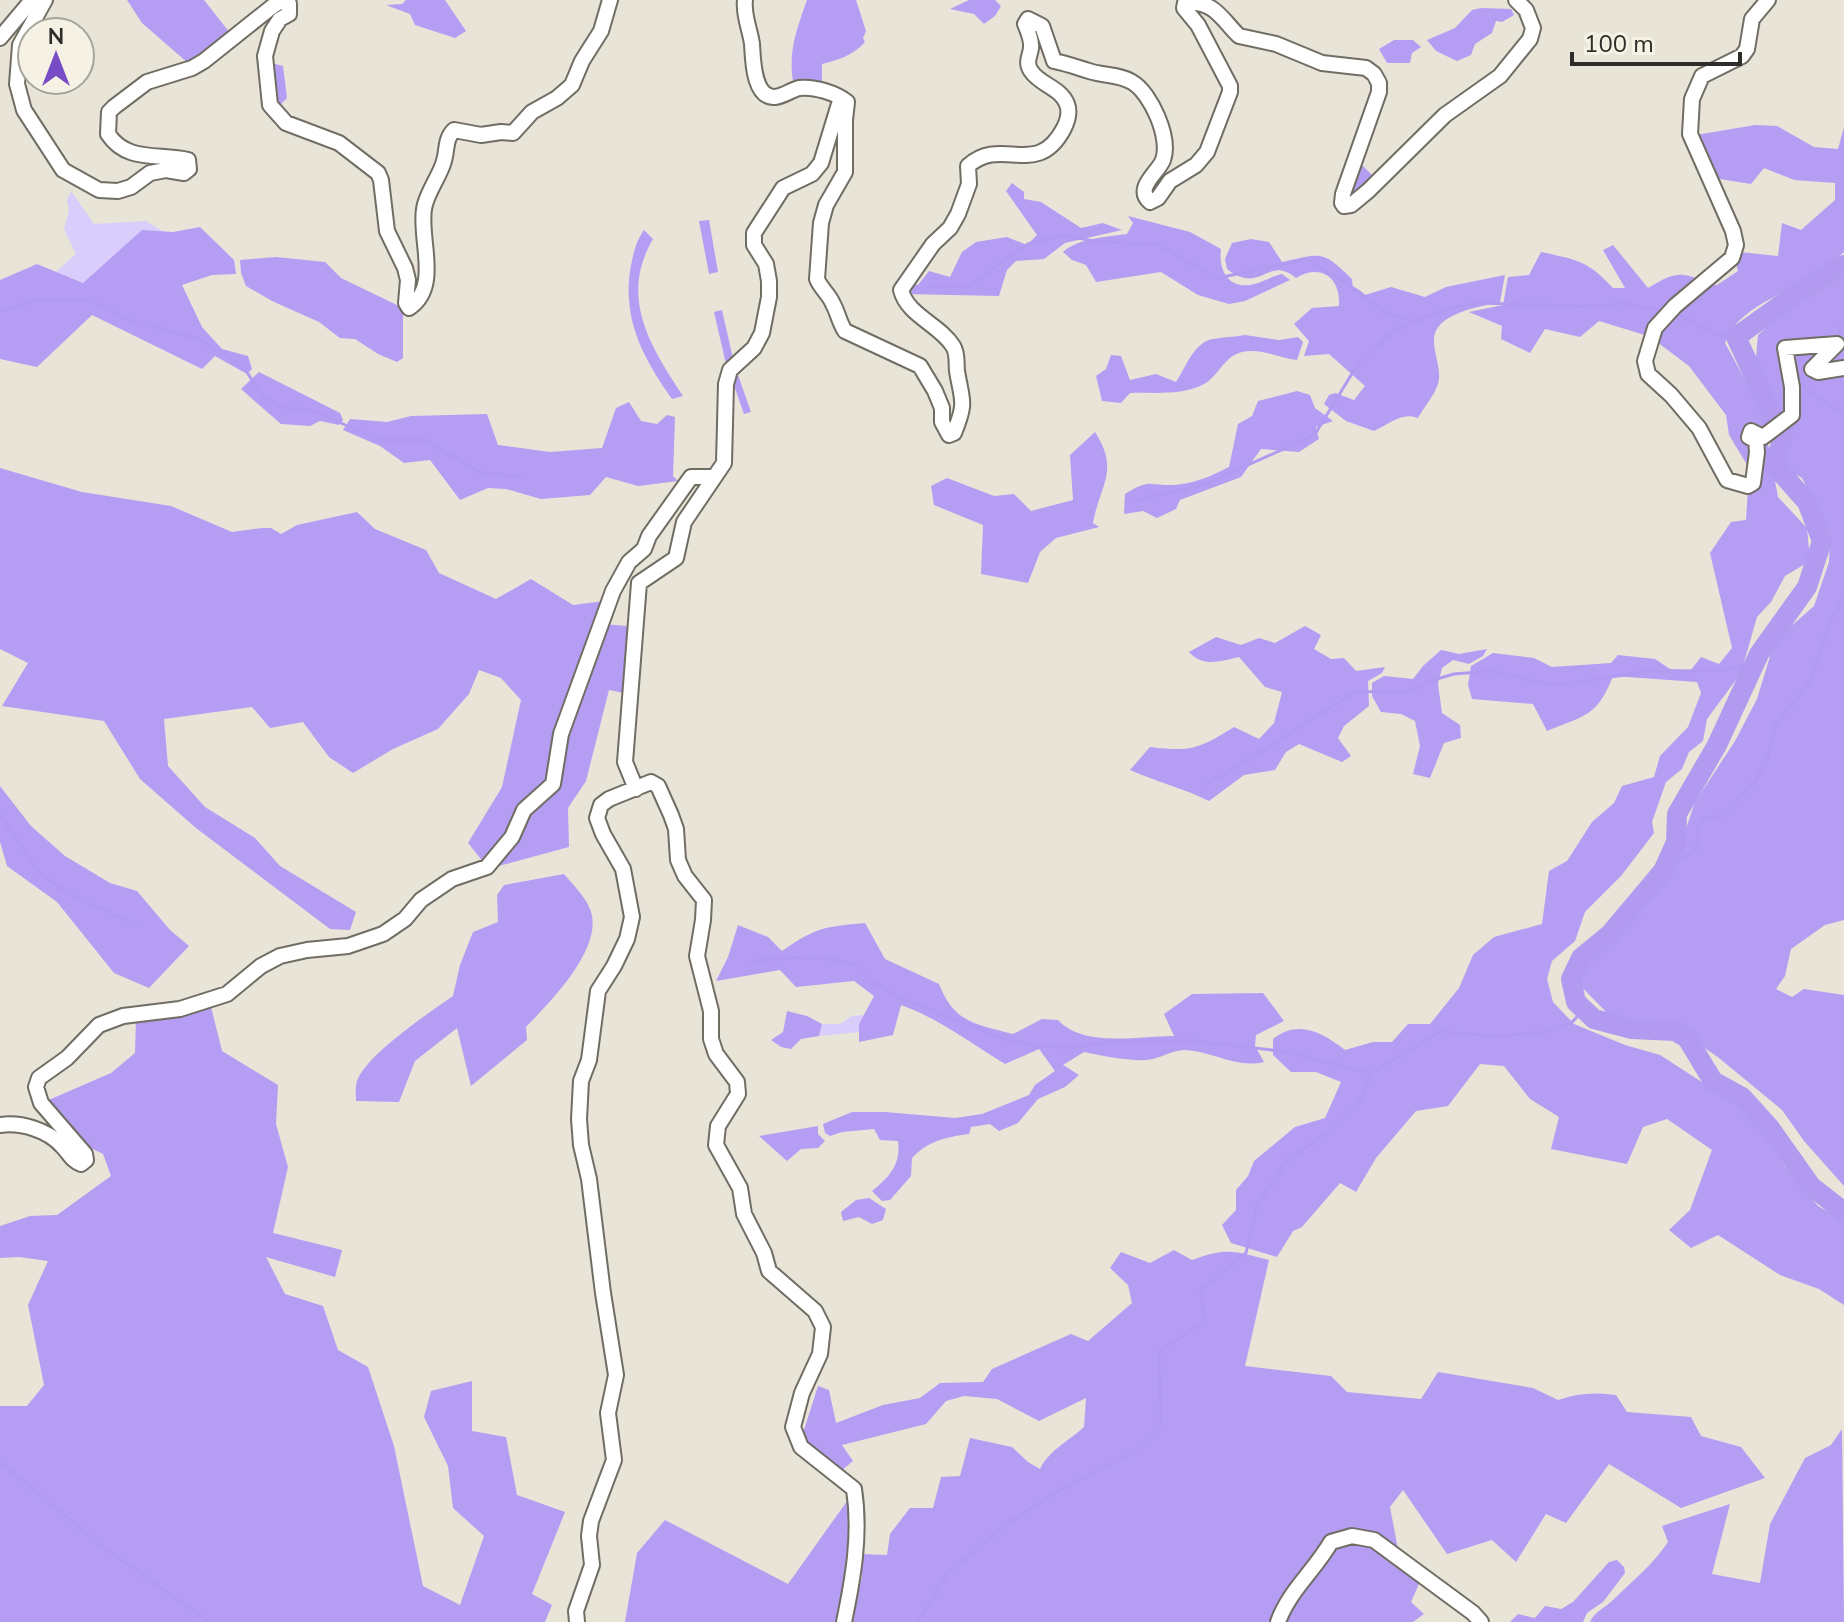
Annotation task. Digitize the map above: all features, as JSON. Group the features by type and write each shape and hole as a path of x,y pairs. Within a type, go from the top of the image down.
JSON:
{"street":[{"path":"0,38 32,0"},
{"path":"45,0 20,45 16,71 24,110 63,170 99,190 118,191 131,187 150,173 166,170 184,173 190,164 188,160 180,158 144,156 122,149 108,134 109,112 147,82 192,68 204,61 273,6 286,2 291,9 272,31 265,56 270,105 286,123 339,143 378,173 387,231 408,280 406,303 409,308 420,300 423,291 427,269 424,206 444,164 450,133 454,130 481,135 513,133 537,108 557,98 572,85 582,61 597,40 610,0"},
{"path":"745,0 754,69 761,90 768,96 778,97 804,88 837,96 847,102 845,172 826,205 821,223 817,279 820,286 833,302 845,331 920,366 926,372 942,408 942,422 949,435 954,433 958,424 964,395 957,369 957,354 953,345 903,298 901,290 958,214 969,184 968,166 989,155 1005,153 1025,156 1045,151 1054,144 1067,123 1069,112 1062,96 1030,69 1027,60 1031,45 1025,24 1028,19 1042,26 1054,61 1128,79 1146,94 1159,120 1164,153 1163,162 1146,184 1144,192 1150,202 1158,198 1170,181 1196,165 1207,152 1230,92 1230,86 1198,25 1184,8 1185,3 1199,2 1222,13 1239,36 1276,44 1322,63 1366,68 1379,83 1379,92 1343,194 1344,206 1351,205 1368,191 1445,115 1500,76 1530,39 1533,28 1526,10 1516,0"},
{"path":"1768,0 1752,19 1747,49 1742,56 1702,76 1689,111 1690,134 1733,231 1736,245 1732,258 1675,306 1655,328 1645,361 1648,374 1699,428 1727,480 1748,486 1753,483 1757,452 1756,441 1749,437 1751,431 1763,437 1792,415 1792,387 1785,348 1837,344 1812,369 1818,372 1844,368"},
{"path":"636,789 625,762 639,583 676,558 684,522 724,463 726,384 730,370 754,348 766,315 769,281 766,264 754,245 754,233 783,188 812,174 821,163 837,111 837,96"},
{"path":"0,1125 42,1131 61,1145 72,1160 81,1164 86,1160 85,1154 41,1103 36,1087 39,1078 67,1058 99,1025 123,1016 180,1009 227,994 261,966 280,956 348,946 383,934 405,919 421,900 452,879 487,867 512,837 524,810 553,784 561,734 613,591 629,562 644,549 649,536 691,477 714,477"},
{"path":"577,1622 576,1611 592,1565 591,1521 614,1460 608,1413 616,1375 589,1179 581,1145 581,1091 589,1060 598,991 627,939 632,917 623,869 597,818 601,805 609,799 651,782 658,786 676,829 678,860 685,876 704,900 697,956 711,1011 711,1039 716,1054 737,1082 738,1094 718,1126 716,1145 740,1188 744,1214 764,1253 769,1271 815,1311 823,1327 820,1354 802,1393 793,1427 801,1447 854,1489 857,1508 854,1576 844,1622"},
{"path":"1278,1622 1289,1599 1320,1562 1331,1542 1352,1536 1374,1540 1481,1622"}],"shaded area":[{"path":"127,0 204,0 230,33 208,52 188,63 142,23"},
{"path":"406,0 445,0 466,31 455,38 415,25 410,14 386,5 402,4"},
{"path":"807,0 856,0 866,31 865,42 856,50 822,64 822,84 793,81 793,50"},
{"path":"969,0 995,0 1001,6 995,16 984,24 974,14 950,9"},
{"path":"1511,9 1514,15 1502,22 1496,21 1492,33 1475,44 1471,55 1457,61 1436,51 1427,40 1455,28 1472,10"},
{"path":"1394,40 1413,40 1421,47 1412,53 1410,63 1387,63 1379,49"},
{"path":"268,62 283,66 287,98 277,108"},
{"path":"1755,125 1777,126 1814,147 1838,149 1844,127 1844,252 1814,276 1748,313 1738,322 1725,343 1767,420 1766,429 1754,443 1752,473 1729,435 1726,415 1689,366 1653,339 1658,328 1707,285 1717,285 1738,271 1735,260 1739,252 1778,256 1782,223 1801,230 1835,200 1835,183 1794,180 1764,168 1751,184 1713,178 1696,135"},
{"path":"1362,165 1375,178 1357,195 1350,182"},
{"path":"1012,183 1024,192 1024,199 1041,202 1081,228 1103,223 1122,230 1065,243 1044,259 1016,261 1007,270 999,296 905,294 911,283 918,285 929,271 950,277 962,252 976,242 1007,237 1027,245 1037,235 1006,191"},
{"path":"71,191 94,224 146,221 164,232 142,231 83,283 56,272 76,254 64,229"},
{"path":"1128,216 1190,232 1221,249 1224,273 1234,283 1249,285 1282,274 1290,280 1245,301 1229,304 1198,295 1161,272 1096,282 1086,265 1072,260 1063,252 1085,241 1127,234 1133,223"},
{"path":"709,220 718,272 709,274 699,221"},
{"path":"200,227 234,260 236,274 212,275 182,285 202,327 222,349 248,356 252,369 247,374 215,356 202,369 92,315 37,367 0,359 0,280 37,264 83,283 142,230 173,232"},
{"path":"644,230 653,239 643,260 639,301 650,340 683,396 672,399 638,339 630,307 633,254"},
{"path":"1251,239 1269,242 1282,262 1321,256 1352,279 1353,289 1365,295 1391,287 1425,297 1446,287 1505,275 1500,302 1459,313 1441,324 1434,341 1439,379 1430,399 1418,418 1401,418 1374,431 1346,421 1324,404 1329,395 1335,393 1354,400 1365,386 1329,354 1304,356 1309,341 1294,324 1312,308 1339,306 1333,281 1314,272 1296,278 1278,270 1248,278 1227,269 1225,259 1232,243"},
{"path":"1613,245 1648,288 1675,275 1687,275 1704,281 1648,336 1599,321 1580,337 1545,329 1530,353 1501,339 1502,326 1469,312 1503,305 1508,277 1529,275 1541,252 1581,262 1613,288 1625,288 1603,250"},
{"path":"276,257 325,262 341,278 403,308 403,358 397,362 355,339 340,338 319,322 246,286 240,260"},
{"path":"1844,276 1844,367 1820,370 1833,355 1783,346 1789,410 1779,419 1755,368 1758,335 1784,311"},
{"path":"722,310 734,363 726,364 714,312"},
{"path":"1245,335 1279,340 1298,337 1303,342 1297,360 1263,352 1242,352 1230,358 1209,381 1195,388 1168,393 1130,393 1121,403 1102,401 1096,376 1106,369 1111,355 1121,356 1130,380 1156,374 1176,382 1191,356 1206,341"},
{"path":"1832,346 1811,370 1844,371 1844,920 1825,925 1791,949 1785,976 1776,989 1792,997 1804,989 1844,995 1844,1186 1804,1141 1782,1110 1719,1058 1686,1035 1610,1016 1569,974 1629,913 1678,852 1695,802 1735,741 1757,699 1775,640 1814,606 1829,562 1830,534 1802,478 1780,466 1786,437 1782,425 1793,416 1787,350"},
{"path":"259,372 340,413 343,420 339,425 320,421 310,426 281,424 241,389"},
{"path":"738,375 751,412 744,414 731,377"},
{"path":"1297,391 1310,395 1315,408 1333,421 1316,427 1319,439 1299,452 1261,449 1241,477 1180,500 1176,509 1157,518 1143,511 1124,514 1125,494 1140,486 1188,483 1229,467 1238,424 1252,416 1258,401"},
{"path":"629,402 641,421 657,424 667,415 675,417 673,476 678,481 638,486 606,477 590,495 541,499 506,489 488,488 460,500 430,460 404,463 380,446 343,430 350,419 387,422 411,416 487,414 498,445 550,452 602,448 616,408"},
{"path":"1095,432 1106,457 1107,468 1093,523 1099,527 1056,538 1040,552 1028,583 981,574 983,525 934,505 931,486 947,478 994,496 1014,494 1031,511 1073,500 1070,455"},
{"path":"1767,438 1778,497 1807,528 1810,561 1785,576 1771,602 1757,617 1741,673 1707,719 1703,741 1689,752 1682,769 1666,782 1652,822 1654,833 1621,876 1585,912 1575,941 1552,961 1547,979 1553,1002 1574,1024 1625,1045 1660,1055 1739,1106 1767,1137 1785,1167 1818,1206 1844,1221 1844,1305 1819,1289 1780,1275 1718,1235 1691,1248 1669,1230 1690,1210 1712,1150 1667,1119 1643,1127 1627,1164 1551,1149 1559,1117 1530,1099 1504,1066 1480,1064 1448,1106 1416,1111 1376,1158 1356,1192 1340,1183 1302,1227 1293,1231 1277,1257 1231,1243 1222,1225 1236,1210 1236,1190 1248,1176 1254,1161 1295,1127 1325,1118 1341,1082 1316,1072 1291,1072 1273,1055 1273,1039 1292,1030 1310,1030 1345,1050 1373,1042 1392,1042 1408,1024 1430,1024 1459,988 1473,955 1494,937 1542,924 1549,871 1567,861 1592,822 1614,803 1622,786 1654,777 1660,756 1688,727 1701,693 1697,682 1613,676 1601,700 1588,713 1547,731 1533,704 1472,699 1468,685 1471,666 1493,653 1534,658 1552,667 1611,663 1618,655 1655,659 1670,669 1691,670 1701,657 1719,664 1732,648 1710,553 1731,522 1746,520 1757,440"},
{"path":"0,468 82,492 171,506 232,532 271,528 281,534 297,525 357,512 375,529 426,550 439,573 496,599 531,579 573,605 605,601 549,784 484,863 468,843 502,787 521,700 501,678 479,670 469,694 438,729 393,749 353,773 329,757 303,722 270,728 252,707 164,719 168,766 205,807 255,838 280,866 356,912 350,930 330,929 196,828 140,779 104,721 2,706 28,663 0,649"},
{"path":"603,624 627,626 624,693 609,690 586,781 568,808 569,847 491,868 527,812 557,785 565,732"},
{"path":"1305,626 1321,635 1314,649 1331,659 1344,658 1356,671 1385,667 1382,673 1368,681 1369,706 1344,726 1338,738 1351,756 1342,762 1299,744 1286,752 1275,770 1244,775 1209,801 1130,770 1150,747 1194,747 1234,727 1259,739 1274,723 1282,692 1265,687 1239,657 1206,662 1189,652 1216,637 1241,645 1259,638 1275,643"},
{"path":"1487,649 1483,656 1469,664 1453,660 1442,668 1438,684 1442,713 1460,725 1461,738 1444,743 1430,778 1413,774 1420,746 1415,721 1401,714 1381,712 1372,696 1372,683 1384,676 1413,679 1441,650 1459,654"},
{"path":"0,786 31,826 65,856 110,883 137,891 170,930 189,946 149,988 114,973 57,902 7,866 0,842"},
{"path":"564,874 588,905 592,930 588,946 570,976 526,1027 527,1040 471,1086 457,1028 415,1061 399,1102 356,1101 357,1081 373,1059 453,996 460,965 473,932 498,922 497,895 504,885"},
{"path":"865,923 885,959 939,984 952,1007 968,1020 1013,1034 1042,1019 1058,1020 1069,1029 1097,1037 1174,1036 1164,1014 1192,994 1263,993 1284,1021 1256,1035 1255,1046 1264,1062 1254,1064 1184,1050 1147,1060 1084,1052 1063,1065 1079,1075 1065,1087 1038,1099 1018,1123 999,1131 990,1124 971,1127 969,1134 945,1138 924,1148 912,1158 911,1176 890,1200 882,1201 872,1191 893,1169 898,1157 898,1141 880,1140 874,1129 830,1136 825,1133 823,1124 852,1112 955,1118 982,1114 1029,1095 1035,1085 1055,1071 1039,1049 1005,1064 942,1024 901,1005 893,1035 859,1042 859,1024 874,996 854,981 796,987 780,970 716,981 738,925 768,937 782,951 821,930"},
{"path":"211,1007 222,1051 278,1085 276,1124 288,1167 273,1233 342,1250 335,1277 266,1257 285,1294 323,1306 338,1350 368,1367 394,1446 423,1586 460,1605 484,1536 453,1508 448,1466 424,1417 431,1391 472,1381 472,1431 506,1437 517,1495 565,1512 532,1594 552,1605 545,1622 0,1622 0,1406 27,1406 44,1385 28,1305 48,1261 0,1258 0,1226 30,1216 57,1215 111,1176 103,1154 77,1141 44,1102 111,1073 135,1053 136,1019"},
{"path":"787,1011 822,1024 819,1036 801,1039 791,1049 771,1040 783,1032"},
{"path":"864,1015 859,1032 819,1036 822,1024 840,1024 852,1016"},
{"path":"818,1126 818,1134 825,1141 818,1148 801,1149 787,1161 759,1136"},
{"path":"869,1198 886,1209 883,1220 872,1224 859,1217 843,1221 841,1212 856,1200"},
{"path":"1174,1250 1192,1260 1230,1252 1269,1260 1245,1366 1331,1376 1347,1392 1421,1399 1438,1372 1533,1388 1558,1400 1587,1394 1616,1395 1627,1412 1691,1417 1701,1436 1741,1447 1765,1478 1681,1508 1609,1464 1566,1523 1546,1514 1516,1562 1492,1540 1447,1554 1403,1490 1390,1507 1398,1549 1328,1539 1273,1622 849,1622 862,1577 861,1554 887,1555 890,1534 910,1508 933,1508 941,1477 960,1476 970,1438 1012,1447 1040,1469 1054,1451 1084,1427 1086,1398 1039,1421 997,1399 964,1396 946,1401 926,1424 842,1445 853,1461 841,1471 810,1445 803,1433 818,1386 829,1390 836,1423 883,1405 920,1398 940,1383 983,1382 992,1369 1071,1334 1088,1341 1132,1303 1128,1285 1110,1268 1121,1252 1150,1263"},
{"path":"1842,1429 1844,1622 1590,1622 1668,1542 1662,1526 1730,1504 1712,1574 1760,1583 1770,1524 1805,1458 1831,1445"},
{"path":"850,1497 851,1542 840,1622 625,1622 637,1553 665,1520 788,1584"},
{"path":"1360,1543 1376,1546 1421,1579 1411,1602 1424,1614 1413,1622 1283,1622 1291,1602 1324,1565 1333,1550"},
{"path":"1617,1560 1625,1573 1603,1602 1587,1613 1583,1622 1510,1622 1518,1614 1535,1618 1545,1606 1561,1609 1573,1602 1609,1562"}],"waterway":[{"path":"932,287 971,286 1028,244 1064,235 1093,241 1158,245 1218,278 1307,259 1358,291 1386,314 1415,322"},
{"path":"1844,265 1806,287 1736,337 1783,438 1774,465 1807,502 1822,541 1807,587 1759,654 1717,745 1677,814 1676,842 1663,871 1610,934 1581,958 1571,979 1576,1002 1594,1019 1632,1029 1675,1031 1687,1038 1713,1081 1742,1097 1770,1128 1811,1186 1844,1212"},
{"path":"0,311 37,299 90,300 129,320 199,339 243,366 263,397 281,407 315,411 378,440 425,440 481,473 524,476"},
{"path":"1134,501 1208,483 1308,438 1317,431 1356,367 1375,348 1397,329 1448,309 1480,303 1594,307 1623,303 1663,311"},
{"path":"1675,313 1719,335 1736,337"},
{"path":"1838,338 1844,325"},
{"path":"1814,352 1801,357 1797,370 1805,388 1844,415"},
{"path":"1663,871 1697,849 1698,826 1703,818 1723,816 1754,782 1767,761 1775,726 1809,683 1830,620 1844,597"},
{"path":"1205,784 1355,692 1411,691 1454,674 1491,671 1547,684 1644,672 1724,670 1755,663"},
{"path":"0,815 38,872 67,893 139,926"},
{"path":"751,961 803,957 856,965 874,983 898,997 1002,1038 1034,1045 1071,1048 1116,1041 1195,1041 1288,1052 1370,1073"},
{"path":"918,1622 947,1574 1007,1523 1067,1486 1136,1451 1161,1425 1159,1352 1204,1322 1201,1290 1246,1253 1257,1206 1288,1160 1329,1132 1358,1104 1372,1073 1441,1031 1512,1035 1551,1030 1576,1018 1581,1007"},
{"path":"0,1462 103,1547 210,1622"}]}
